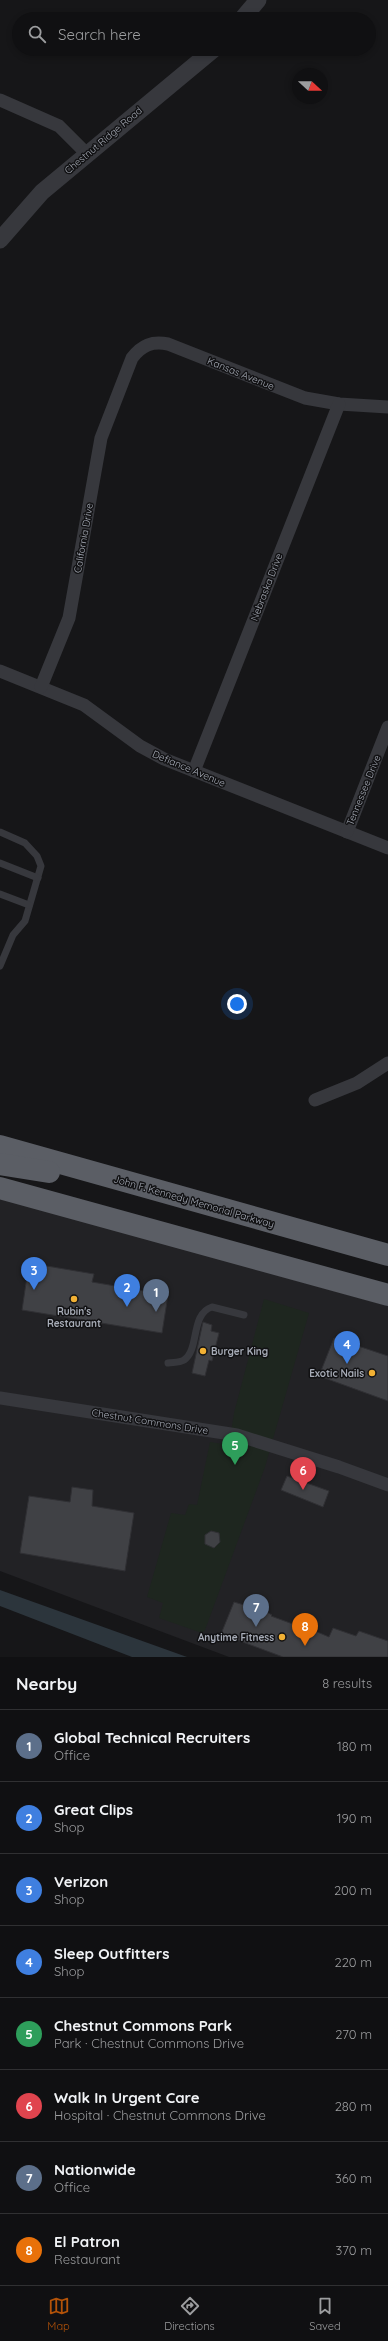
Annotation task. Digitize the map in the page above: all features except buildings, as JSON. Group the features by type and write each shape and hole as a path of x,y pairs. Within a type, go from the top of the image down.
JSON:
{"highway":[{"name":"John F. Kennedy Memorial Parkway","path":"0,1146 388,1255"},
{"path":"0,1164 182,1197"},
{"path":"0,1188 388,1295"}],"street":[{"path":"248,12 258,0"},
{"name":"Chestnut Ridge Road","path":"0,240 42,192 206,56"},
{"path":"0,100 59,126 87,154"},
{"name":"Kansas Avenue","path":"120,388 132,358 138,350 144,346 158,342 168,344 299,395 339,404 388,407"},
{"name":"California Drive","path":"41,687 69,618 98,451 120,388"},
{"name":"Nebraska Drive","path":"194,771 339,404"},
{"name":"Defiance Avenue","path":"0,671 84,705 140,746 194,771 388,848"},
{"name":"Tennessee Drive","path":"347,832 388,726"},
{"path":"315,1100 357,1083 388,1063"},
{"name":"Chestnut Commons Drive","path":"0,1398 237,1435 339,1467 388,1485"}],"lane":[{"path":"0,832 25,843 38,856 41,866 25,921 13,935 0,966"},
{"path":"0,863 38,878"},
{"path":"0,894 30,905"},
{"path":"168,1363 180,1362 187,1357 202,1314 209,1308 212,1307 244,1315"}],"shaded area":[{"path":"0,1198 388,1306 388,1657 229,1657 0,1571"},
{"path":"264,1299 309,1313 265,1467 205,1630 202,1633 159,1618 163,1603 147,1597 171,1513 185,1515 189,1504 197,1505 210,1442 229,1445 234,1413"},
{"path":"0,1590 187,1657 132,1657 0,1606"}],"place":[{"name":"Verizon","path":"34,1290"},
{"name":"Rubin's Restaurant","path":"74,1299"},
{"name":"Great Clips","path":"127,1307"},
{"name":"Global Technical Recruiters","path":"156,1312"},
{"name":"Burger King","path":"203,1351"},
{"name":"Sleep Outfitters","path":"347,1364"},
{"name":"Exotic Nails","path":"372,1373"},
{"name":"Chestnut Commons Park","path":"235,1465"},
{"name":"Walk In Urgent Care","path":"303,1490"},
{"name":"Nationwide","path":"256,1627"},
{"name":"Anytime Fitness","path":"282,1637"},
{"name":"El Patron","path":"305,1646"}]}
